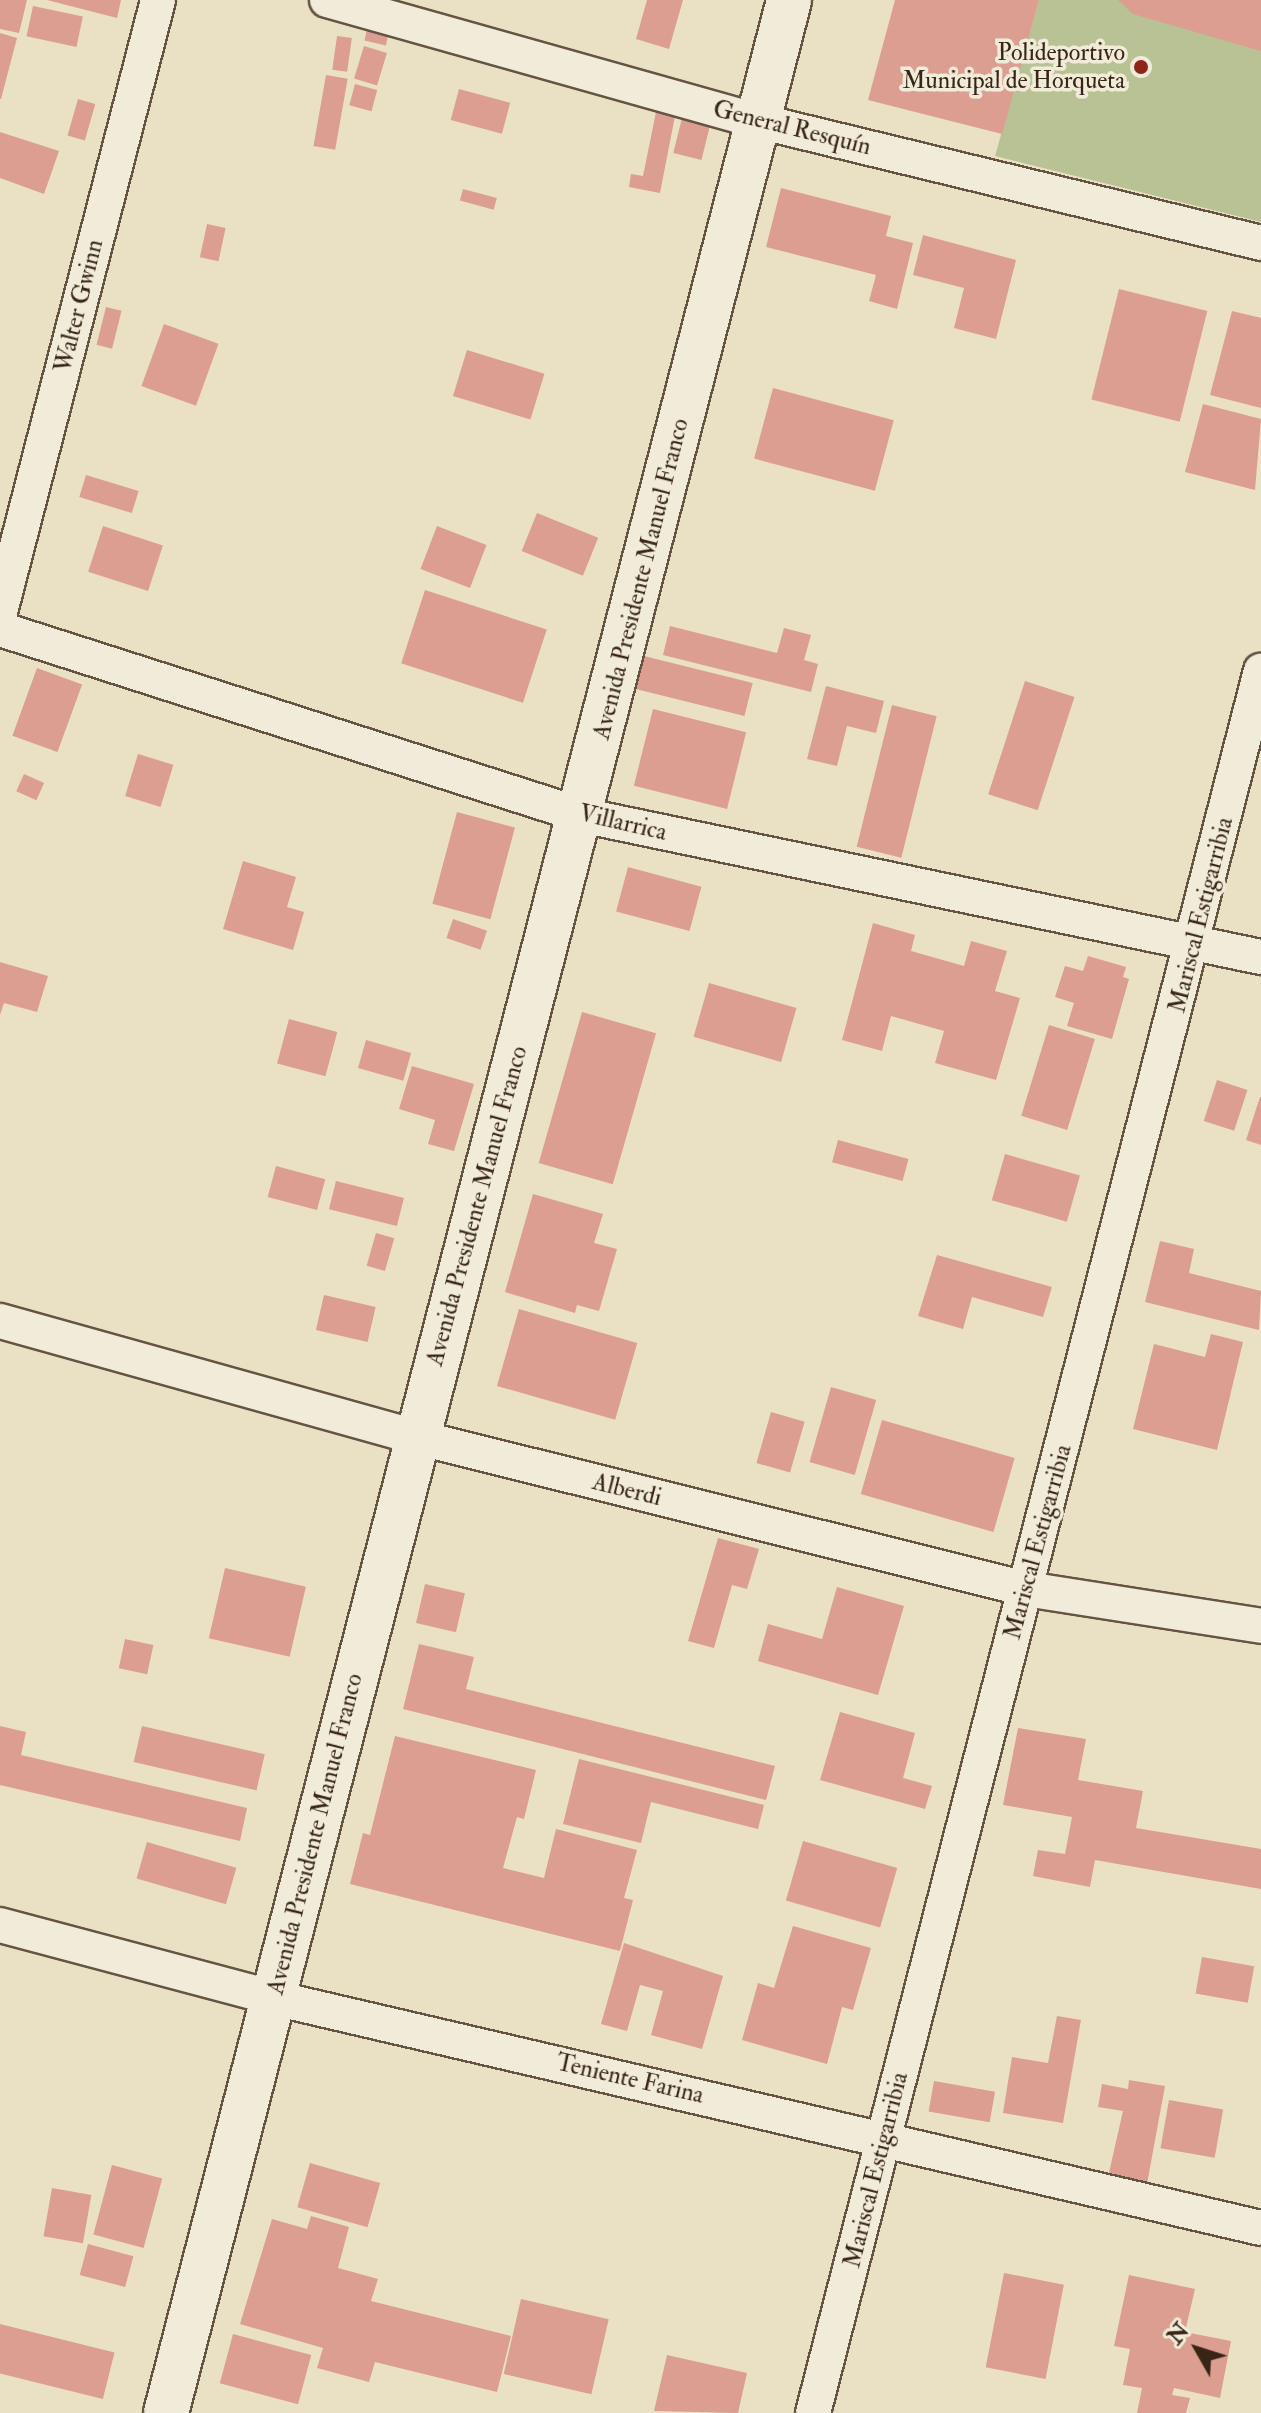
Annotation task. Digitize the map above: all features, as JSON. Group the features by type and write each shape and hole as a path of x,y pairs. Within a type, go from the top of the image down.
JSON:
{"main road":[{"name":"Avenida Presidente Manuel Franco","path":"166,2413 789,0"}],"street":[{"name":"Walter Gwinn","path":"0,612 158,0"},
{"name":"General Resquín","path":"327,0 758,121 1261,243"},
{"name":"Villarrica","path":"0,629 581,815 1261,957"},
{"name":"Mariscal Estigarribia","path":"813,2413 1195,943 1261,671"},
{"name":"Alberdi","path":"0,1321 416,1437 1026,1589 1261,1626"},
{"name":"Teniente Farina","path":"0,1925 274,1998 884,2137 1261,2228"}],"green space":[{"name":"Polideportivo Municipal de Horqueta","path":"1039,0 1261,0 1261,222 995,156"}],"building":[{"path":"0,0 27,0 19,33 0,29"},
{"path":"47,0 121,0 117,18"},
{"path":"647,0 683,0 669,49 636,39"},
{"path":"895,0 1039,0 1002,134 868,100"},
{"path":"1118,0 1261,0 1261,51 1133,14"},
{"path":"33,6 83,17 76,47 27,36"},
{"path":"368,25 389,30 386,46 364,41"},
{"path":"0,33 17,38 1,99 0,99"},
{"path":"337,36 352,38 347,72 332,70"},
{"path":"364,46 387,53 377,86 354,79"},
{"path":"326,75 348,79 335,150 313,146"},
{"path":"355,84 377,90 372,111 349,105"},
{"path":"459,89 510,103 502,134 451,120"},
{"path":"78,99 95,104 85,140 68,136"},
{"path":"656,112 675,116 660,193 629,187 631,174 643,176"},
{"path":"682,118 710,125 701,160 673,153"},
{"path":"0,132 59,151 44,194 0,178"},
{"path":"781,188 891,216 886,236 913,243 897,309 869,301 876,275 766,247"},
{"path":"463,189 497,198 494,210 460,201"},
{"path":"207,224 226,228 219,261 200,257"},
{"path":"923,235 1016,260 996,339 954,328 964,288 913,275"},
{"path":"1119,289 1207,311 1180,422 1091,400"},
{"path":"106,307 122,311 112,349 97,345"},
{"path":"1232,311 1261,318 1261,408 1210,395"},
{"path":"164,324 219,344 196,406 141,386"},
{"path":"467,350 544,374 530,420 453,396"},
{"path":"773,388 894,420 875,491 754,459"},
{"path":"1203,404 1261,419 1255,490 1185,472"},
{"path":"86,475 139,491 132,513 79,497"},
{"path":"537,513 598,538 583,576 522,551"},
{"path":"103,526 163,545 148,591 88,572"},
{"path":"437,526 486,545 470,588 421,569"},
{"path":"425,590 547,630 523,703 401,663"},
{"path":"670,626 777,653 784,628 811,635 804,660 818,664 811,692 663,655"},
{"path":"644,656 753,683 744,716 636,689"},
{"path":"37,668 82,684 57,752 12,736"},
{"path":"1025,681 1074,697 1038,810 988,794"},
{"path":"826,686 884,701 876,733 847,726 837,766 807,759"},
{"path":"892,705 937,716 901,858 857,847"},
{"path":"653,709 746,732 727,809 634,786"},
{"path":"138,754 173,765 161,807 125,796"},
{"path":"24,774 44,783 36,800 16,791"},
{"path":"457,812 515,828 490,919 432,904"},
{"path":"243,861 296,877 287,907 304,912 293,950 223,929"},
{"path":"628,867 701,887 690,931 616,911"},
{"path":"453,919 487,931 481,950 446,938"},
{"path":"873,923 915,935 911,951 964,966 971,941 1007,951 995,991 1020,998 996,1080 935,1063 944,1031 891,1016 882,1051 842,1040"},
{"path":"1088,956 1126,967 1123,977 1129,979 1112,1039 1067,1026 1074,1003 1055,997 1065,966 1083,971"},
{"path":"0,962 48,976 37,1012 4,1003 0,1015"},
{"path":"709,983 796,1008 781,1062 694,1037"},
{"path":"582,1012 656,1033 613,1184 539,1163"},
{"path":"289,1019 337,1032 325,1076 277,1063"},
{"path":"1049,1025 1095,1039 1067,1130 1021,1116"},
{"path":"366,1040 411,1053 403,1081 358,1068"},
{"path":"412,1066 474,1084 454,1151 428,1144 435,1120 399,1109"},
{"path":"1217,1080 1247,1090 1234,1131 1204,1121"},
{"path":"1261,1097 1261,1145 1246,1140"},
{"path":"838,1140 909,1159 903,1181 832,1162"},
{"path":"1005,1154 1080,1175 1067,1222 992,1200"},
{"path":"276,1166 325,1179 317,1210 268,1197"},
{"path":"336,1181 404,1198 397,1226 329,1209"},
{"path":"533,1194 603,1214 594,1243 617,1249 599,1311 577,1305 575,1313 505,1292"},
{"path":"376,1233 394,1238 385,1271 367,1266"},
{"path":"1160,1241 1194,1249 1189,1273 1261,1291 1259,1330 1145,1302"},
{"path":"937,1255 1052,1287 1043,1317 972,1297 963,1329 918,1316"},
{"path":"324,1295 376,1307 368,1342 316,1330"},
{"path":"519,1309 637,1343 615,1420 497,1386"},
{"path":"1211,1334 1243,1342 1217,1450 1133,1429 1154,1344 1205,1357"},
{"path":"831,1387 876,1400 855,1475 810,1462"},
{"path":"771,1412 805,1422 790,1473 756,1463"},
{"path":"882,1420 1015,1458 993,1532 861,1494"},
{"path":"718,1538 759,1549 747,1589 732,1585 714,1648 688,1641"},
{"path":"225,1568 306,1587 290,1657 209,1638"},
{"path":"425,1584 465,1593 456,1632 416,1623"},
{"path":"837,1587 904,1606 878,1695 758,1661 768,1624 822,1639"},
{"path":"125,1639 153,1645 147,1674 119,1668"},
{"path":"419,1644 474,1657 466,1689 775,1766 766,1800 403,1709"},
{"path":"840,1712 915,1733 903,1778 932,1786 925,1809 820,1780"},
{"path":"0,1726 26,1732 21,1755 247,1808 240,1841 0,1785"},
{"path":"142,1726 265,1754 256,1790 134,1762"},
{"path":"1018,1728 1086,1739 1078,1780 1143,1791 1136,1828 1261,1849 1261,1889 1095,1860 1090,1887 1033,1876 1038,1850 1065,1854 1072,1817 1003,1805"},
{"path":"395,1736 536,1770 524,1819 517,1817 503,1868 544,1878 556,1829 637,1850 624,1898 633,1900 620,1951 350,1884 363,1833 370,1835"},
{"path":"579,1759 764,1805 758,1829 651,1802 641,1843 563,1824"},
{"path":"803,1841 897,1868 880,1928 786,1901"},
{"path":"147,1842 236,1868 226,1904 137,1879"},
{"path":"793,1926 871,1948 853,2010 842,2007 827,2064 742,2040 758,1983 774,1988"},
{"path":"624,1943 723,1976 702,2049 651,2035 663,1991 640,1985 627,2031 601,2024"},
{"path":"1202,1957 1254,1966 1248,2003 1196,1993"},
{"path":"1057,2016 1081,2020 1063,2123 1003,2113 1012,2057 1048,2063"},
{"path":"1129,2080 1165,2086 1147,2184 1108,2177 1123,2111 1098,2107 1102,2084 1128,2089"},
{"path":"934,2081 995,2092 990,2122 929,2112"},
{"path":"1169,2100 1223,2110 1215,2158 1160,2148"},
{"path":"310,2163 380,2183 367,2227 297,2207"},
{"path":"112,2165 162,2178 144,2248 93,2235"},
{"path":"52,2188 91,2195 83,2243 43,2236"},
{"path":"311,2216 349,2227 338,2268 378,2279 371,2301 511,2336 497,2392 375,2362 369,2382 317,2368 323,2348 240,2324 272,2219 307,2229"},
{"path":"88,2244 133,2256 125,2287 80,2275"},
{"path":"1004,2273 1064,2285 1046,2379 986,2367"},
{"path":"1129,2275 1195,2289 1185,2332 1231,2341 1220,2398 1174,2388 1172,2395 1190,2398 1186,2413 1137,2413 1142,2388 1123,2385 1130,2349 1114,2346"},
{"path":"521,2299 609,2319 591,2394 504,2374"},
{"path":"0,2324 114,2353 103,2399 0,2373"},
{"path":"233,2334 311,2355 298,2404 220,2383"},
{"path":"667,2355 747,2373 738,2413 654,2411"}],"place":[{"name":"Polideportivo Municipal de Horqueta","path":"1141,67"}]}
